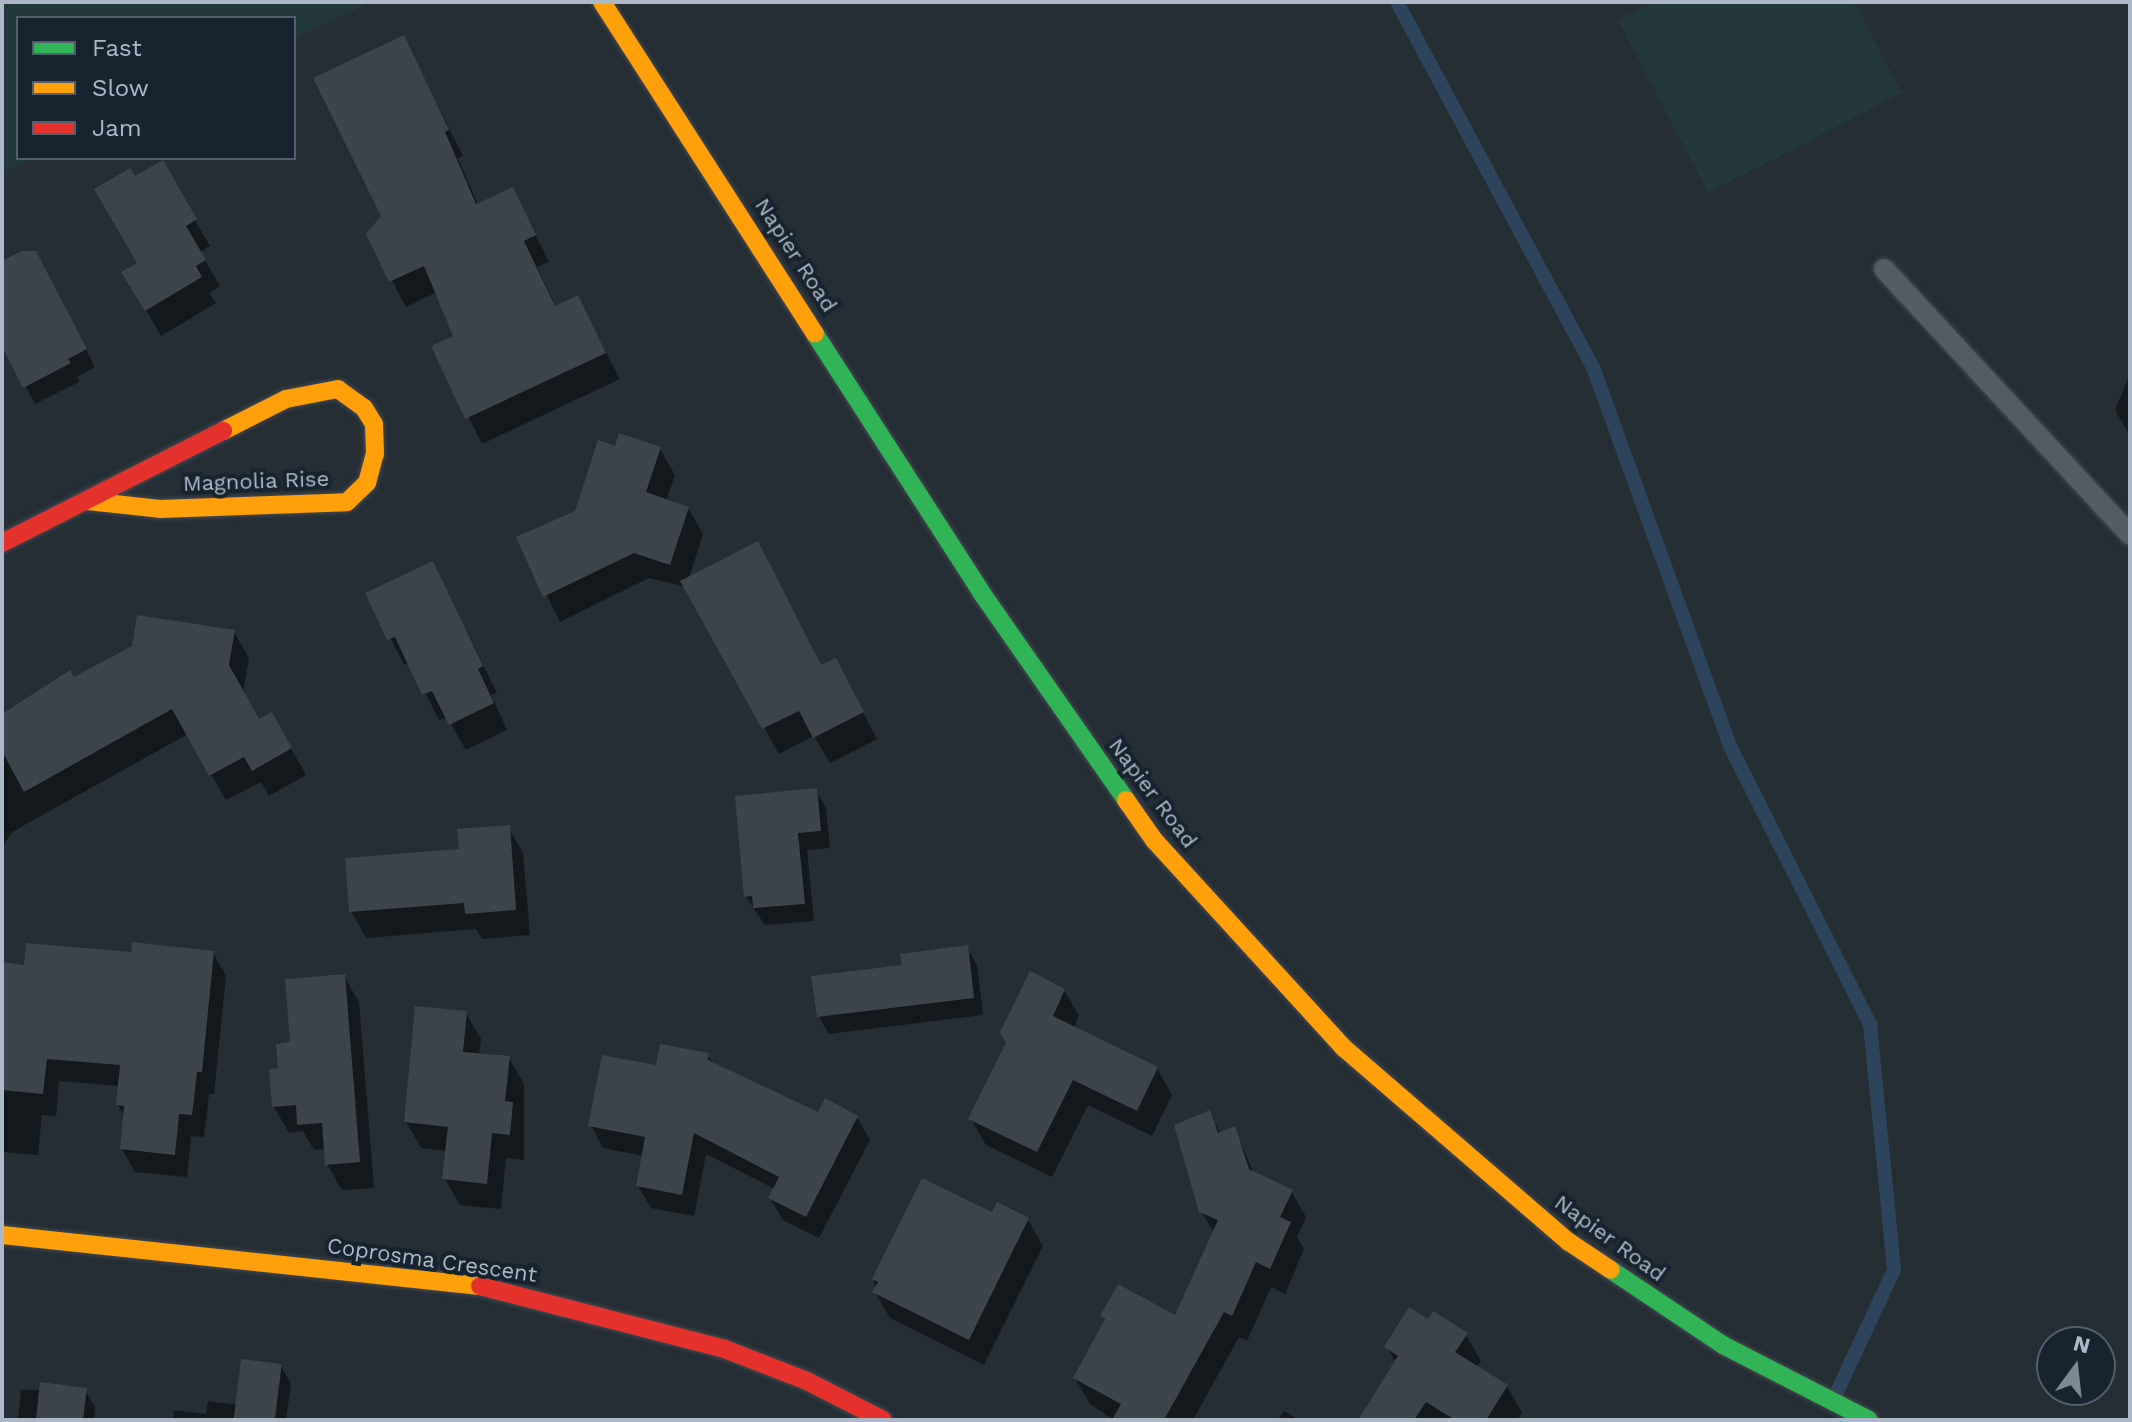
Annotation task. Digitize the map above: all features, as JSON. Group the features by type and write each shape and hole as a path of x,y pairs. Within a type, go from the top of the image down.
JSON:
{"main road":[{"name":"Napier Road","path":"602,2 981,592 1154,840 1344,1048 1569,1242 1723,1345 1869,1420"},
{"name":"Magnolia Rise","path":"2,543 286,399 338,389 364,408 374,424 375,454 367,483 347,502 160,509 88,501"},
{"name":"Coprosma Crescent","path":"2,1235 471,1284 551,1300 722,1348 807,1381 883,1420"}],"lane":[{"path":"1884,269 2130,535"}],"green space":[{"path":"2,2 372,2 296,37 296,16 16,16 16,160 29,160 2,172"},
{"path":"1654,2 1854,2 1902,93 1708,193 1618,20"}],"building":[{"path":"404,35 449,130 445,132 476,204 513,187 536,235 524,241 555,306 578,295 606,353 465,419 431,346 453,336 424,266 389,282 366,234 381,216 313,78"},
{"path":"163,160 197,219 186,226 206,260 196,266 202,277 145,311 121,272 137,263 94,189 130,168 135,176"},
{"path":"22,251 36,251 87,349 68,359 71,363 23,388 2,346 2,261"},
{"path":"619,433 661,447 646,492 689,507 670,565 634,553 543,597 516,537 575,511 598,440 615,446"},
{"path":"758,541 821,665 836,658 864,712 813,738 799,711 762,729 680,581"},
{"path":"433,561 483,666 478,669 494,703 449,725 432,691 422,695 395,637 387,640 365,593"},
{"path":"137,615 235,630 229,665 259,719 272,712 292,748 252,771 244,757 209,776 172,709 24,792 2,751 2,714 70,670 74,677 132,646"},
{"path":"817,788 821,831 798,833 805,904 753,908 752,896 744,897 735,796"},
{"path":"510,825 516,910 465,914 464,903 349,912 345,858 459,849 457,829"},
{"path":"132,942 214,951 202,1072 197,1072 192,1115 179,1114 175,1155 120,1149 124,1106 116,1105 120,1065 47,1059 43,1094 2,1090 2,962 24,965 26,943 131,952"},
{"path":"968,945 974,998 817,1017 811,976 902,965 900,954"},
{"path":"1030,971 1065,989 1053,1016 1158,1067 1137,1111 1073,1080 1037,1152 968,1119 1006,1043 1000,1032"},
{"path":"345,974 360,1162 325,1165 322,1123 297,1125 296,1105 272,1107 269,1069 278,1068 276,1044 290,1042 285,979"},
{"path":"415,1006 467,1011 463,1052 510,1056 505,1101 513,1102 510,1135 492,1133 487,1184 442,1179 448,1127 404,1122"},
{"path":"660,1044 709,1053 708,1060 818,1112 825,1098 858,1116 806,1217 768,1198 779,1177 694,1133 682,1195 636,1186 645,1137 588,1126 602,1055 656,1065"},
{"path":"1210,1110 1218,1133 1235,1126 1249,1169 1293,1190 1280,1217 1291,1222 1270,1269 1256,1262 1232,1316 1224,1312 1164,1420 1112,1420 1121,1404 1073,1378 1105,1319 1100,1316 1118,1284 1175,1315 1218,1220 1199,1212 1174,1125"},
{"path":"922,1178 992,1212 997,1202 1029,1218 969,1340 872,1292 878,1282 872,1279"},
{"path":"1409,1307 1428,1319 1433,1311 1468,1333 1455,1352 1508,1385 1486,1420 1455,1420 1426,1402 1414,1420 1358,1420 1398,1356 1384,1347"},
{"path":"241,1359 282,1364 275,1420 234,1420"},
{"path":"40,1382 87,1388 83,1420 36,1420"}],"waterway":[{"path":"1397,2 1594,370 1730,746 1870,1024 1894,1270 1834,1398"}],"traffic: fast":[{"path":"815,334 981,592 1126,800"},
{"path":"1611,1270 1723,1345 1869,1420"}],"traffic: slow":[{"path":"602,2 815,334"},
{"path":"88,501 160,509 347,502 367,483 375,454 374,424 364,408 338,389 286,399 223,431"},
{"path":"1126,800 1154,840 1344,1048 1569,1242 1611,1270"},
{"path":"2,1235 480,1286"}],"traffic: jam":[{"path":"2,543 223,431"},
{"path":"480,1286 722,1348 807,1381 883,1420"}]}
